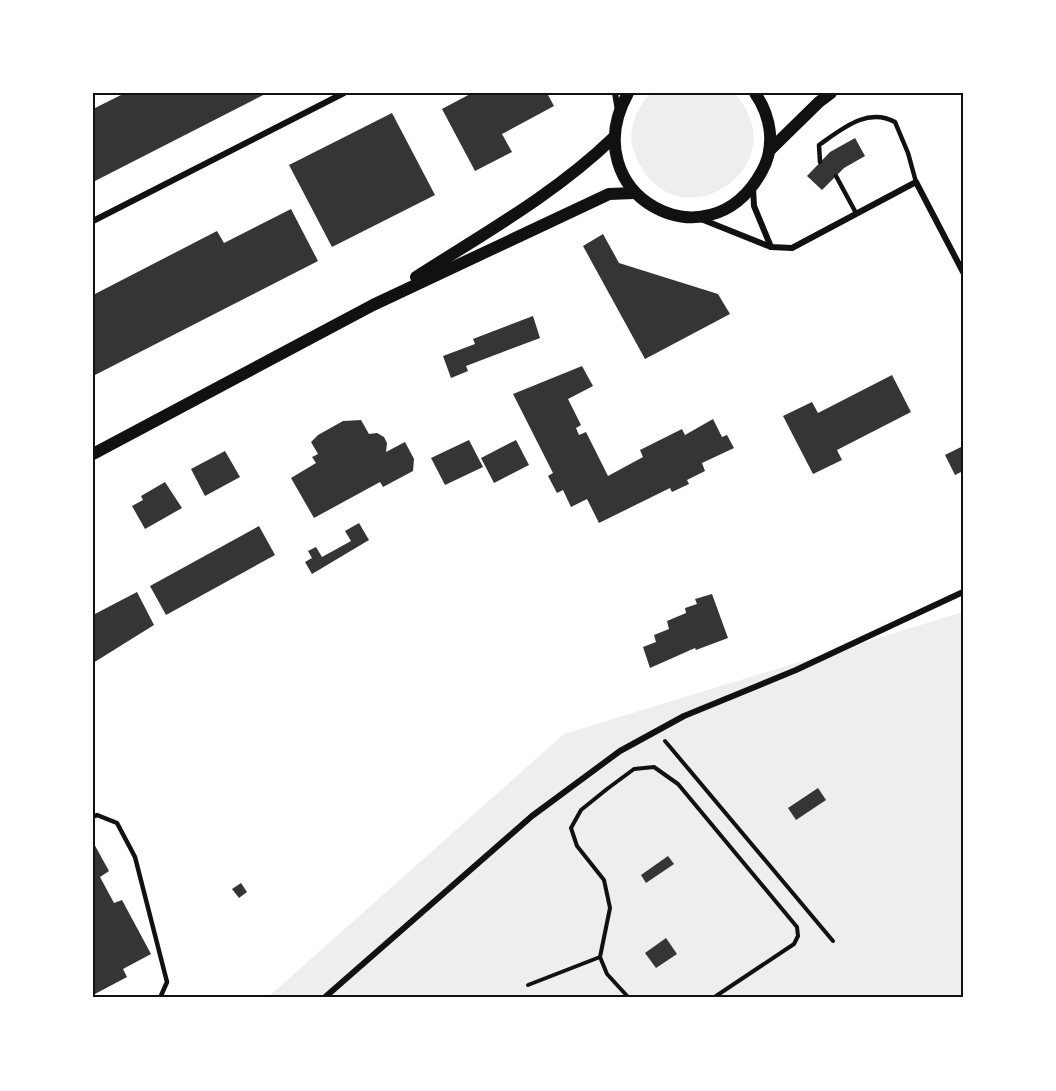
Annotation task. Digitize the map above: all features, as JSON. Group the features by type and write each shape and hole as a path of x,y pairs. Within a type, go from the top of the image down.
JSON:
{"main road":[{"path":"628,93 618,111 613,138 616,160 623,177 634,193 650,206 677,216 696,218 728,209 753,188 767,162 770,150 768,121 755,93"},
{"path":"770,150 831,93"},
{"path":"373,305 530,204 590,160 613,138"},
{"path":"93,454 373,305 609,194 634,193"}],"street":[{"path":"93,221 344,93"},
{"path":"615,93 618,111"},
{"path":"696,218 771,247 792,248 916,182 963,272"},
{"path":"753,188 754,206 771,247"},
{"path":"324,998 532,816 620,751 684,716 796,670 963,591"}],"lane":[{"path":"820,162 819,145 853,121 884,116 895,122 908,153 916,182"},
{"path":"836,177 856,213"},
{"path":"93,817 97,815 117,823 135,857 167,982 160,998"}],"path":[{"path":"657,731 833,941"},
{"path":"629,998 607,974 600,957 610,908 604,880 577,846 571,828 581,810 606,789 634,769 654,767 678,784 796,927 798,936 794,944 713,998"},
{"path":"528,985 600,957"}],"shaded area":[{"path":"651,93 734,93 751,121 753,148 742,171 724,188 700,197 675,195 652,181 634,152 631,136 637,112"},
{"path":"963,612 963,998 267,998 564,734"}],"building":[{"path":"125,93 267,93 93,182 93,109"},
{"path":"472,93 547,93 554,106 502,134 512,152 475,171 442,109"},
{"path":"392,113 435,195 332,247 289,165"},
{"path":"855,138 865,156 844,168 822,190 807,176 830,152"},
{"path":"291,209 318,261 93,376 93,295 217,231 224,243"},
{"path":"603,234 619,263 718,294 730,314 645,359 583,246"},
{"path":"533,316 540,338 466,366 468,371 451,378 443,356 475,344 473,339"},
{"path":"582,366 593,386 568,399 581,425 576,428 579,435 586,432 608,476 643,457 640,450 682,429 685,435 713,419 722,437 727,435 734,448 702,463 705,471 687,480 689,484 672,492 670,488 599,523 587,499 571,507 563,490 557,493 548,476 553,473 513,394"},
{"path":"892,375 911,412 837,450 842,460 813,474 783,416 812,402 818,413"},
{"path":"361,420 369,434 377,433 384,437 387,443 386,452 405,442 414,459 413,471 383,487 380,482 314,518 291,478 316,463 312,457 318,454 311,442 318,435 343,421"},
{"path":"469,440 483,467 445,485 431,458"},
{"path":"516,440 529,465 494,483 481,458"},
{"path":"963,446 963,471 955,475 945,455"},
{"path":"225,451 240,477 205,496 191,469"},
{"path":"165,482 182,508 145,529 132,506 143,500 141,496"},
{"path":"359,523 369,540 312,574 305,562 312,558 308,551 316,547 322,557 351,541 345,531"},
{"path":"259,526 275,555 166,615 150,586"},
{"path":"137,592 154,625 93,663 93,615"},
{"path":"712,594 728,638 696,650 695,648 650,668 643,647 656,642 654,635 669,629 667,621 686,613 685,608 697,604 695,599"},
{"path":"818,788 826,800 796,820 788,808"},
{"path":"93,842 109,871 100,877 114,903 122,900 151,954 123,969 127,977 93,995"},
{"path":"668,856 674,864 646,883 641,875"},
{"path":"241,883 247,892 239,898 232,889"},
{"path":"666,938 677,954 656,968 645,953"}]}
